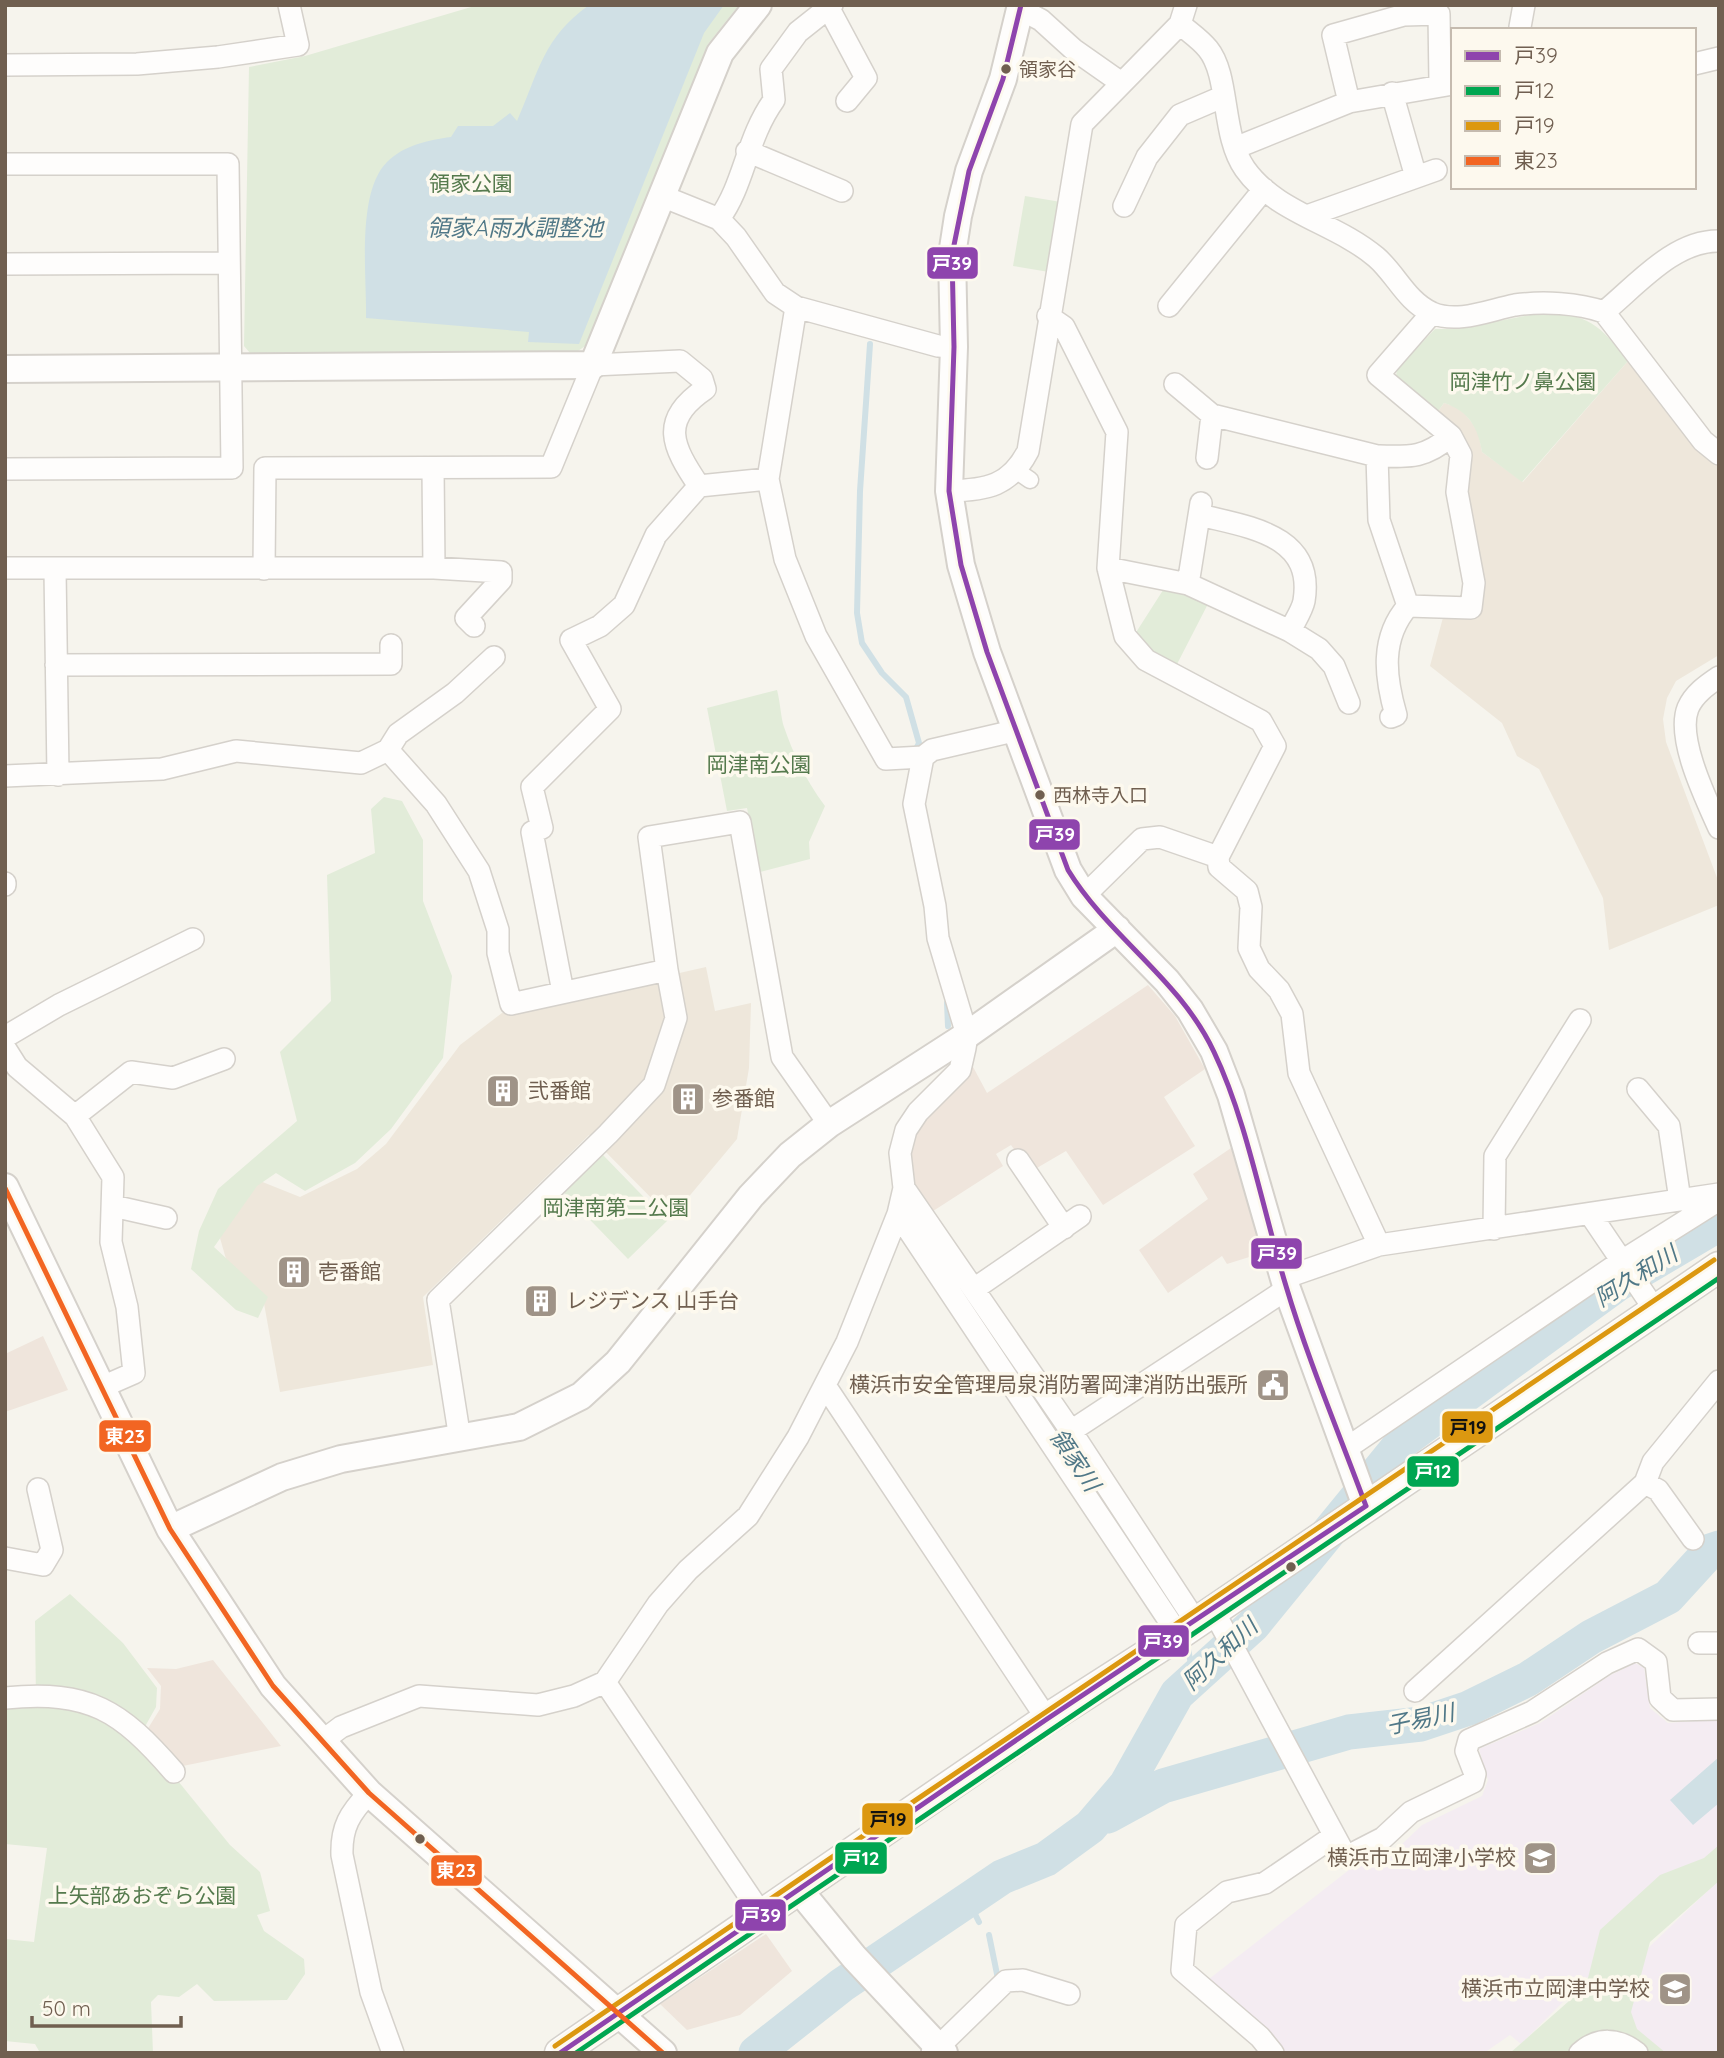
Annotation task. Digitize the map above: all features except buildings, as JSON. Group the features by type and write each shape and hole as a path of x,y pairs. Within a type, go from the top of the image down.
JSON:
{"main road":[{"path":"561,2053 1047,1719 1202,1623 1648,1300 1719,1268"}],"street":[{"path":"5,65 137,64 218,57 298,45 289,5"},
{"path":"264,569 265,468 551,467 720,53 758,5"},
{"path":"1520,26 1524,5"},
{"path":"719,219 733,200 758,122 774,100 771,69 798,33 829,6 866,78 847,101"},
{"path":"1120,82 1021,7 1003,79 969,171 958,216 953,255 954,347 949,491 961,565 987,652 1068,870 1084,896 1175,991 1214,1051 1231,1095 1285,1283 1366,1506"},
{"path":"949,491 1023,476 1082,124 1183,14 1209,50 1218,69 1235,148 1244,169 1264,189 1307,216 1351,238 1370,252 1406,294 1432,313 1456,318 1518,304 1584,305 1604,312 1703,441 1719,454"},
{"path":"1235,148 1349,102 1446,83 1439,14 1404,15 1333,35 1349,102"},
{"path":"1696,64 1719,58"},
{"path":"1307,216 1426,173 1392,93"},
{"path":"1124,206 1147,157 1180,115 1222,97"},
{"path":"747,151 842,191"},
{"path":"5,164 228,164 233,368 232,468 5,469"},
{"path":"1168,306 1264,189"},
{"path":"662,196 719,219 736,237 775,293 796,306 938,346 954,347"},
{"path":"1064,231 1082,247"},
{"path":"1604,312 1670,256 1707,241 1719,241"},
{"path":"5,264 229,263"},
{"path":"796,306 768,479 785,559 816,636 886,759 923,757 932,750 1018,730"},
{"path":"1391,716 1396,715 1386,668 1394,622 1408,606 1471,607 1474,583 1457,492 1461,455 1451,436 1378,374 1432,313"},
{"path":"1048,316 1064,327 1116,432 1104,518 1108,569 1125,636 1146,660 1261,721 1275,746 1218,857 1219,867 1247,891 1251,907 1248,948 1259,969 1279,990 1292,1014 1299,1073 1379,1245"},
{"path":"5,369 593,365 680,361 702,379 705,389 686,401 673,423 675,440 685,467 699,486"},
{"path":"1175,384 1212,415 1377,456 1413,457 1433,451 1451,436"},
{"path":"1207,458 1212,415"},
{"path":"1377,456 1379,520 1408,606"},
{"path":"433,468 434,568"},
{"path":"563,992 532,832 542,828 532,787 610,709 571,640 600,626 624,605 656,535 699,486 768,479"},
{"path":"1188,584 1200,509 1266,532 1285,542 1302,573 1304,602 1290,631"},
{"path":"5,568 434,568 501,572 501,580 466,618 474,626"},
{"path":"1108,569 1188,584 1290,631 1319,649 1334,666 1349,703"},
{"path":"55,570 58,775"},
{"path":"56,665 391,664 391,645"},
{"path":"5,776 162,769 236,751 361,763 388,750 398,734 455,692 494,657"},
{"path":"1719,677 1700,690 1688,707 1684,730 1719,828"},
{"path":"388,750 429,795 479,871 498,930 498,953 511,1004 667,970"},
{"path":"321,1742 341,1727 419,1696 538,1705 574,1696 605,1682 666,1595 688,1570 748,1516 826,1387 898,1214 904,1188 900,1153 906,1130 918,1112 960,1070 967,1035 938,938 935,906 914,804 923,757"},
{"path":"460,1439 438,1300 608,1134 654,1085 676,1017 649,837 740,822 782,1057 830,1124"},
{"path":"1084,896 1142,839 1160,837 1218,857"},
{"path":"170,1529 282,1477 341,1459 519,1427 581,1396 618,1362 751,1196 790,1155 830,1124 967,1035 1117,929"},
{"path":"5,1037 59,1006 193,939"},
{"path":"1494,1229 1495,1156 1580,1020"},
{"path":"5,1048 18,1067 75,1116 113,1177 111,1242 127,1307 134,1373 102,1387"},
{"path":"75,1116 131,1072 173,1078 224,1059"},
{"path":"1638,1089 1669,1126 1680,1200"},
{"path":"974,1289 1072,1222 1017,1160"},
{"path":"5,1187 170,1529 273,1686 369,1793 663,2053"},
{"path":"904,1188 1202,1623"},
{"path":"1071,1431 1285,1283 1379,1245 1719,1194"},
{"path":"1344,1450 1719,1200"},
{"path":"113,1206 166,1218"},
{"path":"898,1214 1202,1623 1243,1665 1346,1857 1383,1838 1411,1812 1473,1782 1475,1774 1466,1751 1469,1740 1532,1712 1607,1663 1638,1649 1656,1662 1660,1698 1673,1710 1719,1709"},
{"path":"1590,1214 1648,1300"},
{"path":"1415,1691 1645,1483 1653,1462 1719,1381"},
{"path":"826,1387 1047,1719"},
{"path":"1645,1483 1658,1490 1693,1539"},
{"path":"5,1558 43,1565 52,1550 38,1489"},
{"path":"605,1682 762,1915"},
{"path":"5,1698 40,1695 67,1697 98,1706 141,1734 174,1772"},
{"path":"369,1793 351,1812 341,1833 342,1855 371,1992 393,2053"},
{"path":"1273,2053 1260,2037 1182,1970 1186,1924 1227,1892 1265,1883 1334,1836"},
{"path":"800,1891 854,1957 938,2051 1006,1981 1023,1980 1069,1994"},
{"path":"1580,2053 1591,2043 1609,2040 1637,2053"}],"shaded area":[{"path":"1628,361 1672,420 1719,467 1719,655 1676,681 1667,698 1663,719 1666,742 1719,883 1719,905 1609,950 1603,898 1539,769 1517,756 1502,723 1430,666 1445,610 1474,615 1465,492 1436,414 1444,403 1460,408 1478,430 1482,452 1523,482"},
{"path":"706,967 715,1011 751,1003 749,1068 737,1139 671,1218 589,1135 423,1297 433,1365 280,1392 263,1298 226,1259 220,1238 255,1179 300,1197 357,1169 386,1144 460,1045 502,1013"},
{"path":"1148,985 1175,1016 1205,1069 1164,1097 1195,1146 1103,1205 1066,1151 1030,1172 1011,1145 996,1154 1003,1166 930,1213 910,1184 905,1152 913,1130 972,1065 987,1093"},
{"path":"1231,1148 1262,1253 1227,1264 1222,1256 1168,1293 1139,1250 1208,1199 1193,1174"},
{"path":"43,1336 68,1390 5,1412 5,1354"},
{"path":"213,1660 281,1746 178,1767 147,1730 160,1709 161,1686 147,1668 176,1669"},
{"name":"横浜市立岡津小学校","path":"1635,1663 1644,1668 1650,1708 1668,1723 1719,1719 1719,1846 1521,2044 1510,2035 1484,2053 1286,2053 1267,2031 1209,1979 1349,1870 1399,1847 1422,1825 1482,1796 1488,1780 1479,1749 1540,1723 1609,1676"},
{"name":"横浜市立岡津中学校","path":"1719,1880 1719,2053 1660,2053 1617,2027 1645,1951"},
{"path":"766,1934 792,1971 740,2015 687,2030 660,2004"}],"green space":[{"name":"領家公園","path":"478,5 739,5 708,44 588,344 578,351 250,353 244,346 249,67 305,56"},
{"path":"1025,196 1061,202 1049,272 1013,266"},
{"name":"岡津竹ノ鼻公園","path":"1541,313 1571,316 1592,323 1628,361 1522,482 1482,452 1475,428 1460,411 1444,403 1436,414 1396,377 1397,369 1435,329 1457,329"},
{"path":"1165,587 1210,600 1175,668 1150,657 1135,634"},
{"name":"岡津南公園","path":"777,690 783,724 792,748 825,806 809,842 810,859 760,872 747,808 727,811 707,708"},
{"path":"384,797 402,801 423,840 423,901 452,976 443,1058 391,1129 355,1163 305,1191 276,1173 257,1186 214,1247 268,1297 258,1318 236,1310 191,1269 199,1231 218,1189 297,1121 280,1052 331,1001 327,875 375,853 371,809"},
{"name":"岡津南第二公園","path":"603,1155 667,1221 628,1259 564,1193"},
{"name":"上矢部あおぞら公園","path":"70,1594 123,1643 157,1688 156,1707 138,1739 178,1781 230,1845 260,1872 270,1911 257,1915 264,1931 304,1959 305,1974 287,2000 214,2001 197,1984 179,1997 158,1995 151,2002 153,2053 39,2051 35,2044 5,2041 5,1939 34,1942 47,1848 5,1844 5,1704 36,1702 35,1621"},
{"path":"1719,1845 1719,1881 1650,1942 1631,2012 1637,2029 1666,2053 1510,2053 1586,1986 1600,1930 1660,1875 1704,1858"}],"water":[{"name":"領家A雨水調整池","path":"589,5 724,5 704,33 579,344 528,342 529,332 366,318 365,236 371,194 377,176 394,156 409,147 451,137 458,126 493,126 510,113 517,121 537,71 552,43 561,30"},
{"path":"1719,1757 1719,1803 1693,1825 1670,1800"}],"waterway":[{"path":"870,344 860,491 857,613 862,643 882,673 906,697 919,743 914,753"},
{"path":"947,1003 948,1026"},
{"name":"阿久和川","path":"756,2053 842,1985 1002,1877 1046,1859 1090,1827 1126,1785 1177,1694 1253,1625 1404,1440 1616,1285 1719,1224"},
{"name":"子易川","path":"1108,1816 1163,1786 1349,1732 1421,1724 1469,1708 1528,1679 1591,1637 1668,1597 1710,1551 1719,1548"},
{"name":"領家川","path":"1186,1639 1194,1679"},
{"path":"968,1900 979,1922"},
{"path":"989,1935 998,1979"}],"transit line":[{"name":"戸39","path":"1021,5 1003,79 969,171 952,255 954,347 949,491 961,565 987,652 1068,870 1103,916 1183,1002 1200,1026 1226,1079 1295,1314 1366,1506"},
{"name":"東23","path":"5,1188 170,1529 273,1686 369,1793 663,2053"},
{"name":"戸19","path":"555,2046 1714,1260"},
{"name":"戸12","path":"576,2053 1719,1278"},
{"name":"戸39","path":"560,2053 1047,1719 1366,1506"}],"place":[{"name":"領家谷","path":"1006,69"},
{"name":"西林寺入口","path":"1040,795"},
{"name":"弐番館","path":"503,1091"},
{"name":"参番館","path":"688,1099"},
{"name":"壱番館","path":"294,1272"},
{"name":"レジデンス 山手台","path":"541,1301"},
{"name":"横浜市安全管理局泉消防署岡津消防出張所","path":"1273,1385"},
{"name":"横浜市立岡津小学校","path":"1540,1858"},
{"name":"横浜市立岡津中学校","path":"1675,1989"}]}
